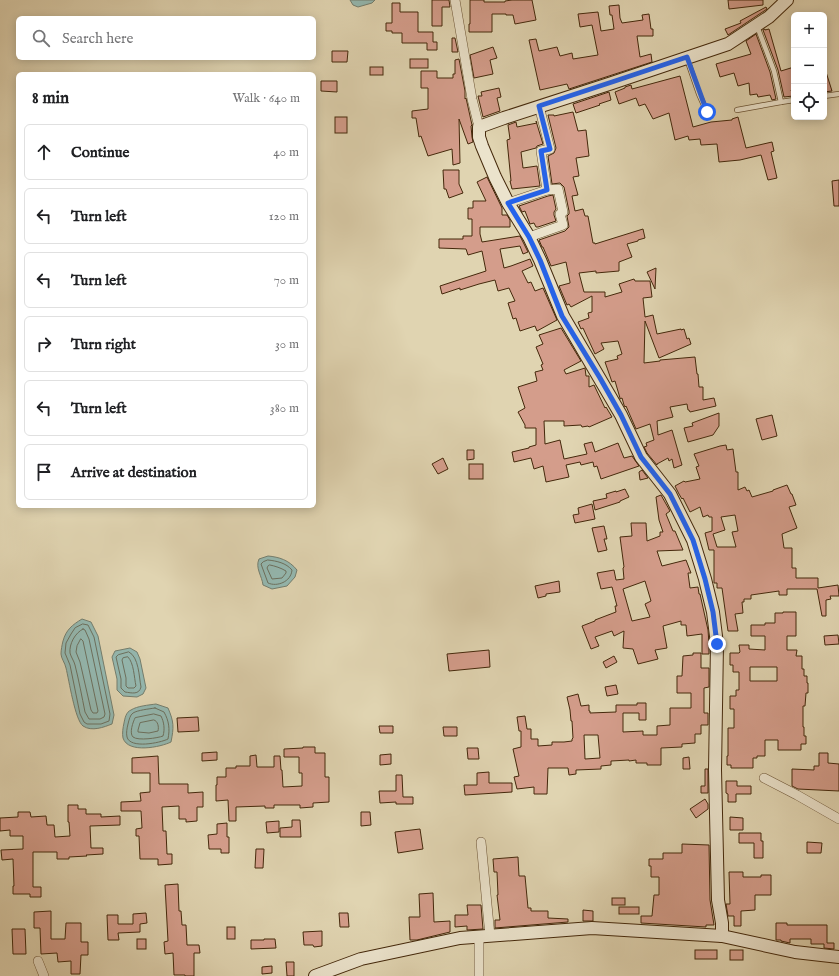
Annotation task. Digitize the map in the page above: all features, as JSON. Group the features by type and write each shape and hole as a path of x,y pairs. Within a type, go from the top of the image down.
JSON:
{"main road":[{"path":"722,936 722,923 718,900 715,770 717,644 713,612 705,579 693,540 670,494 641,457 621,415 562,316 540,260 529,237 508,203 495,178 479,137 479,127 728,44 769,17 786,0"},
{"path":"316,976 362,959 460,938 592,928 722,936 795,952 839,957"}],"street":[{"path":"455,0 472,99 479,127"},
{"path":"539,106 550,149 541,151 547,190"},
{"path":"508,203 547,190 558,189 563,212 560,214 563,225 529,237"},
{"path":"764,778 839,819"},
{"path":"479,976 485,936 481,842"},
{"path":"38,961 44,976"}],"lane":[{"path":"756,26 774,71 781,102"},
{"path":"687,57 707,112"},
{"path":"827,96 839,94"},
{"path":"737,110 791,100"}],"water":[{"path":"350,0 375,0 372,3 358,7 353,5"},
{"path":"268,556 284,560 297,570 295,577 287,586 272,589 263,585 258,569 258,562 259,559"},
{"path":"82,619 91,622 98,636 114,715 112,724 90,729 83,726 77,716 65,666 61,656 64,637 72,626"},
{"path":"130,648 137,652 140,659 146,688 143,694 137,697 123,696 117,690 117,679 112,657 115,651"},
{"path":"156,704 168,708 170,713 173,725 171,742 160,746 145,748 138,748 126,743 123,738 123,726 128,712 143,706"}],"building":[{"path":"432,0 449,0 450,7 442,7 442,26 432,26"},
{"path":"470,0 505,2 512,0 532,0 536,20 515,24 513,15 492,14 492,32 469,32"},
{"path":"728,0 763,0 763,5 729,9"},
{"path":"392,3 400,3 400,12 418,12 418,32 433,32 433,42 437,42 437,50 427,50 427,43 402,43 402,33 392,33 392,31 386,31 386,23 392,23"},
{"path":"619,5 622,23 643,20 642,15 649,14 651,29 653,29 653,36 637,36 640,57 651,54 652,62 569,89 567,84 540,90 529,40 536,39 539,51 557,47 560,56 572,53 573,59 598,55 592,25 580,27 578,14 598,12 601,31 614,29 609,6"},
{"path":"766,7 767,9 728,35 725,29 741,23 740,21"},
{"path":"769,29 781,71 791,68 791,96 784,97 778,70 763,30"},
{"path":"756,34 770,72 776,99 772,100 770,95 758,97 757,94 750,95 749,83 738,86 734,73 720,77 716,64 751,54 746,41"},
{"path":"452,38 455,38 458,52 452,52"},
{"path":"493,47 497,58 490,60 493,74 474,78 470,55"},
{"path":"332,51 348,51 347,62 332,62"},
{"path":"410,59 428,59 428,68 410,68"},
{"path":"459,59 465,99 466,98 472,125 473,142 468,144 459,119 460,163 453,165 452,149 428,156 421,136 419,137 416,118 412,118 412,111 428,109 428,88 421,88 421,71 437,71 437,78 453,78 453,74 455,74 455,60"},
{"path":"370,67 383,67 383,75 370,75"},
{"path":"827,75 832,91 827,92"},
{"path":"680,76 693,127 711,122 732,120 738,117 746,148 772,142 774,151 771,152 777,178 768,180 761,155 740,160 719,162 717,144 701,145 700,139 689,140 688,136 675,140 669,113 653,119 645,104 639,106 636,98 619,104 615,92 625,87 631,85 632,89"},
{"path":"321,81 337,81 337,92 321,91"},
{"path":"499,88 501,97 497,98 500,111 483,117 478,96 482,96 481,92"},
{"path":"609,92 611,100 576,113 573,104"},
{"path":"573,112 578,131 586,130 589,156 576,158 579,176 573,177 578,195 572,196 575,211 583,209 585,216 588,216 593,243 595,244 643,229 645,238 627,244 632,257 619,262 619,271 579,273 584,292 605,292 605,297 622,292 619,284 634,279 635,281 650,281 652,297 643,298 645,317 653,315 657,334 684,329 687,339 689,338 691,344 659,358 645,321 644,363 695,357 699,387 703,387 703,400 714,398 716,406 690,412 687,404 670,407 673,417 657,421 658,435 672,430 682,465 674,468 672,459 669,461 668,458 657,465 647,453 644,447 647,446 646,443 654,440 650,424 636,429 622,398 620,399 615,381 612,382 605,362 618,359 617,356 622,354 618,341 601,343 604,349 595,354 583,328 581,329 578,322 589,318 588,313 592,312 592,296 571,307 569,304 567,305 559,286 570,283 566,262 551,266 539,240 565,231 569,227 567,216 569,211 564,187 560,183 552,184 548,156 554,153 556,148 548,115 554,116"},
{"path":"335,117 347,117 347,133 335,133"},
{"path":"516,122 517,127 537,123 543,144 537,146 536,148 521,152 523,168 537,166 540,186 512,189 507,140 510,139 508,125"},
{"path":"443,170 459,170 459,184 463,193 449,198 446,189 444,189"},
{"path":"487,177 502,208 502,215 507,215 510,220 510,227 480,227 482,242 520,236 528,252 523,254 520,246 500,249 504,268 530,259 533,266 522,271 528,283 531,282 535,291 543,288 557,320 537,331 535,326 520,331 516,318 513,319 508,303 515,301 509,288 498,291 495,280 460,290 460,288 442,294 440,286 486,271 482,251 468,255 466,249 439,248 439,239 463,239 463,236 472,236 472,219 468,219 468,208 473,208 473,201 486,201 477,182"},
{"path":"839,180 839,206 834,206 832,181"},
{"path":"553,195 556,209 554,215 556,221 538,227 536,227 534,223 530,224 525,211 522,212 519,206"},
{"path":"656,268 655,289 647,272"},
{"path":"561,328 581,361 564,370 566,374 585,368 586,376 589,376 589,387 594,385 605,408 606,407 612,417 589,427 582,427 581,425 564,426 564,421 544,421 545,444 560,440 564,459 587,454 584,444 592,442 595,452 618,443 624,458 632,456 639,466 601,479 597,466 594,467 593,462 581,465 580,462 566,465 569,477 546,482 543,466 534,469 531,458 514,462 512,452 536,445 536,428 525,428 525,425 518,412 525,408 518,387 537,381 535,372 543,370 541,365 543,364 536,347 543,344 539,335"},
{"path":"719,413 719,426 713,435 688,442 684,428 693,426 692,423"},
{"path":"772,415 777,436 762,440 756,419"},
{"path":"726,445 727,450 733,449 736,472 738,472 738,490 745,487 747,491 749,490 752,497 787,485 796,505 789,507 797,528 782,534 784,548 792,548 792,568 796,568 796,578 818,578 818,588 838,585 839,596 830,596 831,599 826,600 826,616 822,616 817,589 787,589 787,595 779,595 779,591 751,595 751,599 744,599 744,602 742,602 743,613 735,614 738,631 728,631 722,588 717,588 717,583 714,583 714,550 709,550 705,533 712,531 712,517 709,517 708,515 703,517 700,507 690,512 675,486 684,481 700,479 696,467 699,466 694,454","holes":["735,515 738,531 732,532 736,547 717,547 713,534 725,530 721,517"]},
{"path":"467,450 474,450 474,459 467,460"},
{"path":"443,458 448,469 438,474 432,464"},
{"path":"469,464 483,464 483,479 469,479"},
{"path":"642,470 648,478 640,480 639,472"},
{"path":"625,489 629,497 620,502 595,510 593,501 607,498 606,494"},
{"path":"661,495 670,511 666,514 683,550 657,551 662,566 686,560 691,573 688,573 690,588 698,587 700,594 708,630 709,654 702,654 702,634 687,636 686,625 681,625 681,621 663,626 667,648 655,650 658,659 638,664 633,649 623,648 624,631 614,636 612,631 595,637 599,646 591,649 582,626 616,612 615,606 617,606 612,587 601,589 597,573 614,570 616,580 624,579 620,537 632,536 631,523 646,523 647,541 660,536 660,532 663,532 659,520 656,497","holes":["645,581 651,601 645,604 650,617 632,621 623,589"]},
{"path":"592,504 595,519 575,523 573,515 579,514 578,508"},
{"path":"604,526 607,539 604,539 607,550 598,552 592,528"},
{"path":"559,581 560,592 546,594 546,596 538,598 535,586"},
{"path":"796,612 796,636 787,636 787,650 797,650 796,656 802,656 802,669 804,669 804,676 807,676 808,693 806,693 805,706 803,706 803,727 804,736 806,736 806,744 801,744 801,750 778,750 778,740 765,740 765,756 757,756 757,758 753,758 753,768 731,768 731,765 727,765 728,728 734,728 734,709 730,709 730,696 736,696 736,690 739,690 739,672 733,672 733,665 730,665 730,653 739,653 739,645 749,645 749,649 765,650 765,636 751,636 751,625 775,623 775,613","holes":["750,667 777,667 777,681 750,681"]},
{"path":"838,635 839,644 825,645 824,636"},
{"path":"489,650 490,667 449,671 447,654"},
{"path":"693,653 701,653 701,668 709,668 709,687 704,688 704,713 708,713 708,725 701,725 701,734 695,734 695,743 682,744 682,747 661,748 661,765 636,763 636,760 611,761 611,765 601,766 601,769 576,770 576,774 569,775 568,768 548,768 547,794 534,794 534,787 517,789 514,777 519,776 513,749 521,747 521,731 519,731 517,717 525,716 527,729 531,729 531,739 538,739 538,746 552,745 552,742 572,741 572,721 567,697 578,694 581,706 589,705 590,713 616,712 616,705 637,705 637,703 646,703 646,720 639,720 639,713 623,713 623,732 643,731 643,735 657,735 657,726 670,725 670,708 691,708 691,693 677,693 677,676 682,676 683,656 693,655","holes":["584,735 598,735 600,758 585,759"]},
{"path":"614,656 617,662 606,668 603,662"},
{"path":"616,685 618,694 607,696 605,687"},
{"path":"198,717 199,731 178,732 177,718"},
{"path":"379,726 393,726 393,733 380,733"},
{"path":"443,727 457,727 457,736 444,736"},
{"path":"315,747 315,753 325,753 325,777 329,777 329,802 313,803 313,807 300,808 300,805 274,805 274,808 265,808 265,806 236,807 236,821 229,821 228,800 216,801 217,777 226,777 226,768 250,766 250,756 256,755 257,767 274,767 274,756 280,756 283,787 302,786 302,773 299,773 299,757 284,757 284,749"},
{"path":"467,748 478,748 479,759 468,759"},
{"path":"217,752 217,760 202,761 202,753"},
{"path":"819,753 828,753 828,763 839,764 839,791 798,789 792,786 792,769 814,770 814,766 819,766"},
{"path":"391,754 391,764 380,765 380,755"},
{"path":"158,756 159,784 188,784 188,793 203,792 203,807 197,807 197,821 186,822 186,819 179,819 179,806 162,807 163,831 166,831 167,854 172,854 172,864 158,865 158,859 140,859 139,836 136,836 136,829 142,828 141,811 121,811 121,802 141,801 140,793 150,792 150,773 132,773 132,758"},
{"path":"689,757 690,769 683,769 683,758"},
{"path":"705,769 708,769 708,793 701,793 701,786 705,786"},
{"path":"489,772 489,783 512,783 512,792 465,795 464,785 477,785 477,773"},
{"path":"396,775 402,775 403,797 413,797 413,804 396,804 396,802 380,803 379,791 396,791"},
{"path":"726,781 737,781 737,786 751,786 751,794 736,794 736,802 728,802"},
{"path":"705,799 708,804 708,809 696,818 690,809"},
{"path":"68,805 78,805 78,809 86,809 86,814 101,814 101,817 120,816 120,825 90,826 91,848 103,848 103,854 69,857 69,859 57,859 57,852 33,852 33,887 41,887 41,897 30,897 30,894 13,894 13,859 2,860 1,850 23,849 23,836 10,836 10,830 0,831 0,818 18,817 18,812 30,812 31,817 46,816 47,825 54,825 55,837 70,836"},
{"path":"361,812 370,812 371,825 361,826"},
{"path":"730,817 743,818 743,830 730,830"},
{"path":"292,820 300,820 301,837 280,837 280,828 292,827"},
{"path":"279,821 279,832 267,833 266,822"},
{"path":"227,823 229,853 221,853 221,849 209,849 208,835 217,834 217,824"},
{"path":"420,829 423,849 398,853 395,832"},
{"path":"739,833 761,833 761,841 763,841 763,858 754,858 754,843 739,843"},
{"path":"807,842 822,843 821,853 807,853"},
{"path":"682,844 709,845 710,900 714,925 706,925 706,927 641,923 641,916 652,916 654,895 659,895 659,877 651,877 651,866 649,866 649,859 663,859 663,853 682,853"},
{"path":"256,849 264,849 263,868 255,868"},
{"path":"518,857 519,876 525,876 528,908 531,908 531,911 548,911 548,918 568,919 568,922 495,928 495,920 500,920 497,895 497,872 494,872 493,859"},
{"path":"729,872 743,872 743,877 761,877 761,875 771,875 771,895 755,895 755,910 741,911 741,926 734,926 734,916 728,916 726,904 730,904"},
{"path":"178,884 179,911 181,911 182,925 186,925 187,945 199,945 200,953 194,953 194,976 174,975 173,953 165,954 164,942 168,941 165,885"},
{"path":"433,893 434,922 450,921 450,932 417,940 410,940 409,917 420,917 419,894"},
{"path":"612,898 625,898 625,905 612,905"},
{"path":"467,905 481,905 483,929 467,930 467,926 455,927 455,915 468,915"},
{"path":"619,907 639,907 639,914 619,914"},
{"path":"583,910 593,911 593,921 583,921"},
{"path":"51,911 51,939 65,939 66,923 81,923 81,942 88,942 88,955 81,955 80,974 71,974 71,961 58,962 57,953 41,954 40,928 34,928 34,912"},
{"path":"146,913 147,923 140,924 140,932 118,933 119,940 108,940 107,915 118,915 118,924 133,924 133,914"},
{"path":"339,913 348,913 349,927 340,927"},
{"path":"776,923 787,923 787,925 827,925 827,943 834,943 834,949 824,948 824,944 811,944 811,939 790,939 790,943 776,940"},
{"path":"227,927 235,927 235,939 227,939"},
{"path":"12,929 25,929 26,954 13,954"},
{"path":"322,931 322,946 314,947 313,945 304,945 303,932"},
{"path":"137,939 146,939 146,949 137,949"},
{"path":"275,939 276,948 251,949 251,940"},
{"path":"695,950 717,950 717,959 695,959"},
{"path":"730,950 743,950 743,960 730,960"},
{"path":"286,962 294,962 294,976 287,976"},
{"path":"272,966 272,973 262,974 262,967"}],"route":[{"path":"707,112 699,94 687,57 539,106 550,149 541,151 547,190 508,203 529,237 540,260 562,316 621,415 641,457 670,494 693,540 713,612 717,644"}]}
